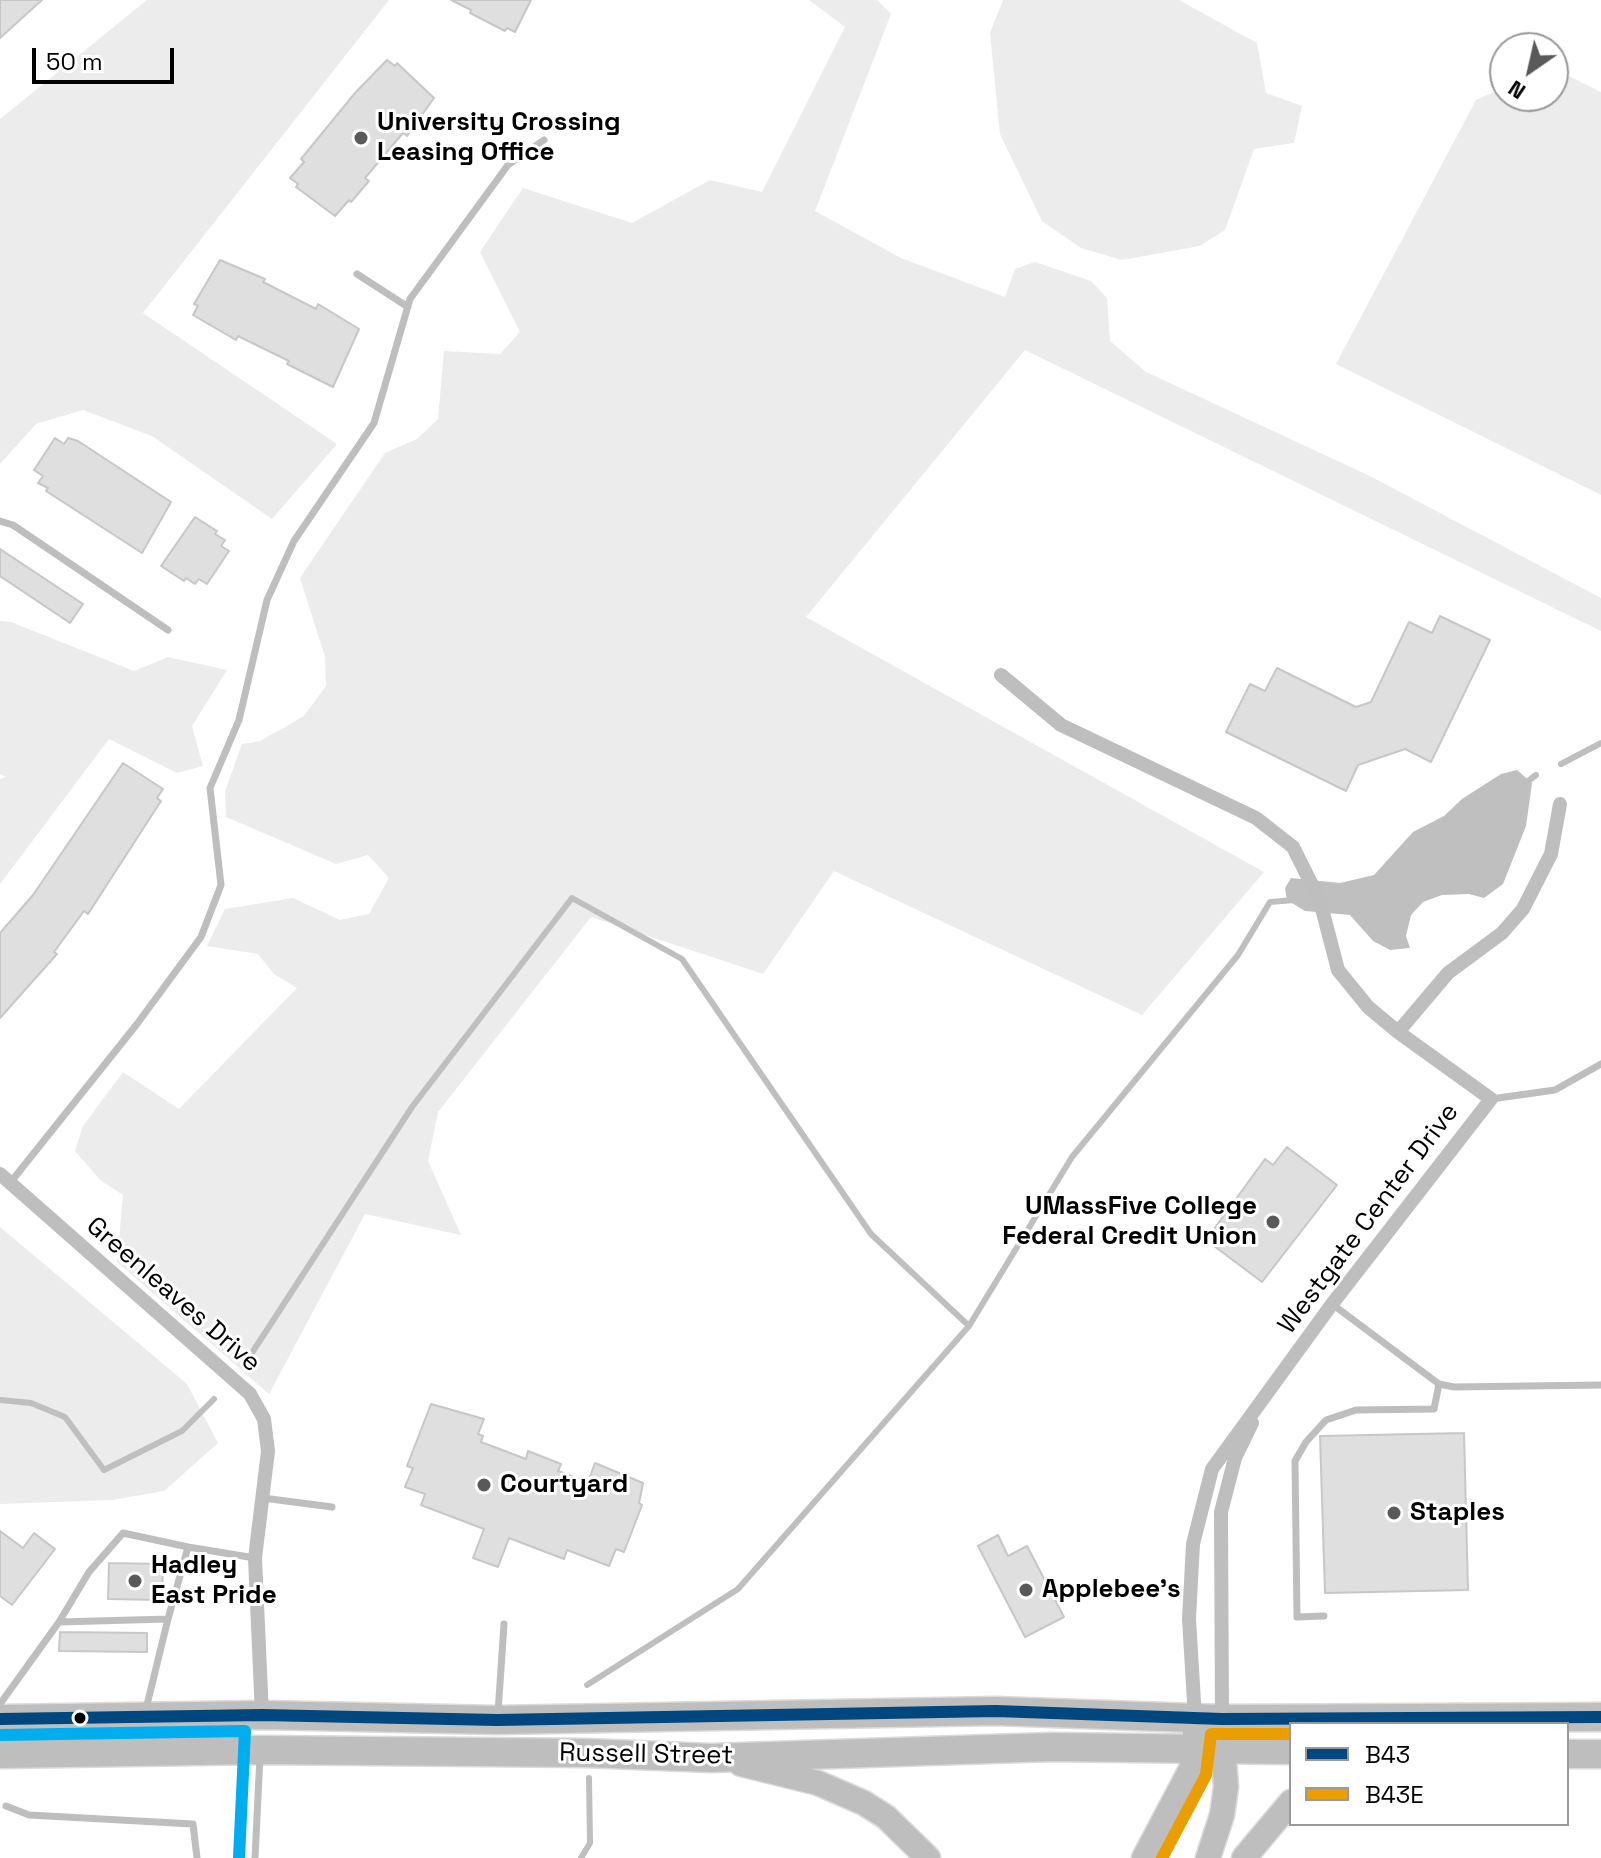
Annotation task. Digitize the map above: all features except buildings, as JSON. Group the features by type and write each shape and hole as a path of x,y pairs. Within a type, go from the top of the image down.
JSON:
{"highway":[{"name":"Russell Street","path":"0,1754 261,1733 497,1720 996,1711 1208,1719 1601,1717"},
{"name":"Russell Street","path":"0,1719 143,1719 261,1733 711,1758 1052,1747 1289,1750"},
{"path":"1569,1754 1601,1754"}],"main road":[{"path":"1208,1719 1209,1749 1226,1787 1222,1815 1208,1858"},
{"path":"1144,1858 1191,1769 1209,1749"},
{"path":"711,1758 779,1771 840,1792 886,1817 928,1858"},
{"path":"1244,1858 1289,1804"}],"street":[{"name":"Westgate Center Drive","path":"1001,675 1061,725 1256,818 1293,847 1307,869 1320,901 1338,970 1348,987 1398,1032 1491,1099 1332,1304 1212,1469 1197,1518 1189,1619 1208,1719"},
{"path":"1398,1032 1448,973 1502,933 1523,909 1551,854 1560,804"},
{"name":"Greenleaves Drive","path":"5,1179 250,1394 264,1419 268,1451 255,1558 261,1733"},
{"name":"Westgate Center Drive","path":"1208,1719 1221,1512 1235,1458 1273,1384"}],"lane":[{"path":"5,1179 137,1024 201,937 221,885 210,788 239,720 267,600 294,541 339,480 374,423 408,307 508,165 544,140"},
{"path":"357,274 408,307"},
{"path":"0,521 13,525 168,630"},
{"path":"1491,1099 1555,1090 1601,1064"},
{"path":"1332,1304 1439,1384 1454,1387 1601,1385"},
{"path":"1324,1616 1297,1617 1295,1461 1306,1442 1326,1420 1356,1410 1434,1409 1439,1384"},
{"path":"263,1498 332,1507"},
{"path":"0,1704 59,1622 89,1572 123,1533 255,1558"},
{"path":"143,1719 188,1547"},
{"path":"59,1622 168,1619"},
{"path":"497,1720 504,1624"},
{"path":"255,1858 261,1733"},
{"path":"6,1806 29,1815 193,1824 197,1858"}],"shaded area":[{"path":"147,0 389,0 143,313 337,444 272,519 152,436 83,410 36,424 0,464 0,119"},
{"path":"809,0 877,0 891,14 815,211 901,258 1005,297 1015,269 1035,262 1091,281 1107,298 1110,341 1146,372 1370,476 1601,598 1601,631 1025,350 806,617 1264,872 1142,1015 834,871 763,974 591,917 438,1112 428,1161 461,1235 365,1214 269,1394 117,1262 123,1195 100,1180 75,1151 83,1126 123,1072 179,1109 297,988 274,974 258,954 207,946 225,909 293,898 340,920 369,914 389,878 368,855 336,864 226,817 225,791 242,744 260,741 304,716 326,686 325,657 300,578 385,453 417,439 438,419 444,351 500,354 520,332 480,252 523,188 632,223 710,180 762,192 845,27"},
{"path":"1003,0 1179,0 1257,43 1266,93 1302,106 1294,143 1254,149 1225,230 1200,246 1122,260 1081,248 1042,221 1000,134 990,33"},
{"path":"1569,76 1601,92 1601,495 1336,364 1476,100 1489,94 1489,112 1569,112"},
{"path":"0,621 11,622 134,671 168,657 227,670 192,726 203,766 177,773 109,739 0,884 0,779 6,777 0,774"},
{"path":"1517,770 1532,783 1526,826 1503,884 1484,898 1469,894 1442,895 1423,902 1411,915 1406,936 1410,948 1390,950 1373,941 1350,915 1305,911 1287,900 1285,888 1291,878 1340,883 1374,875 1413,832 1444,816 1462,799 1501,774"},
{"path":"0,1227 187,1384 218,1443 164,1491 112,1500 0,1504"}],"waterway":[{"path":"1561,764 1601,743"},
{"path":"1523,785 1536,775"},
{"path":"246,1362 412,1107 572,898 682,959 871,1234 969,1326"},
{"path":"587,1685 738,1589 969,1326 1072,1157 1238,955 1270,902 1294,900"},
{"path":"0,1400 31,1403 65,1417 104,1470 182,1431 214,1399"},
{"path":"581,1858 590,1843 589,1778"}],"transit line":[{"name":"B43","path":"0,1719 262,1715 497,1720 996,1711 1222,1719 1601,1717"},
{"path":"0,1735 245,1731 239,1857"},
{"name":"B43E","path":"1162,1858 1206,1775 1211,1734 1289,1734"}],"place":[{"name":"University Crossing Leasing Office","path":"361,138"},
{"name":"UMassFive College Federal Credit Union","path":"1273,1222"},
{"name":"Courtyard","path":"484,1485"},
{"name":"Staples","path":"1394,1513"},
{"name":"Hadley East Pride","path":"135,1581"},
{"name":"Applebee's","path":"1026,1590"}]}
